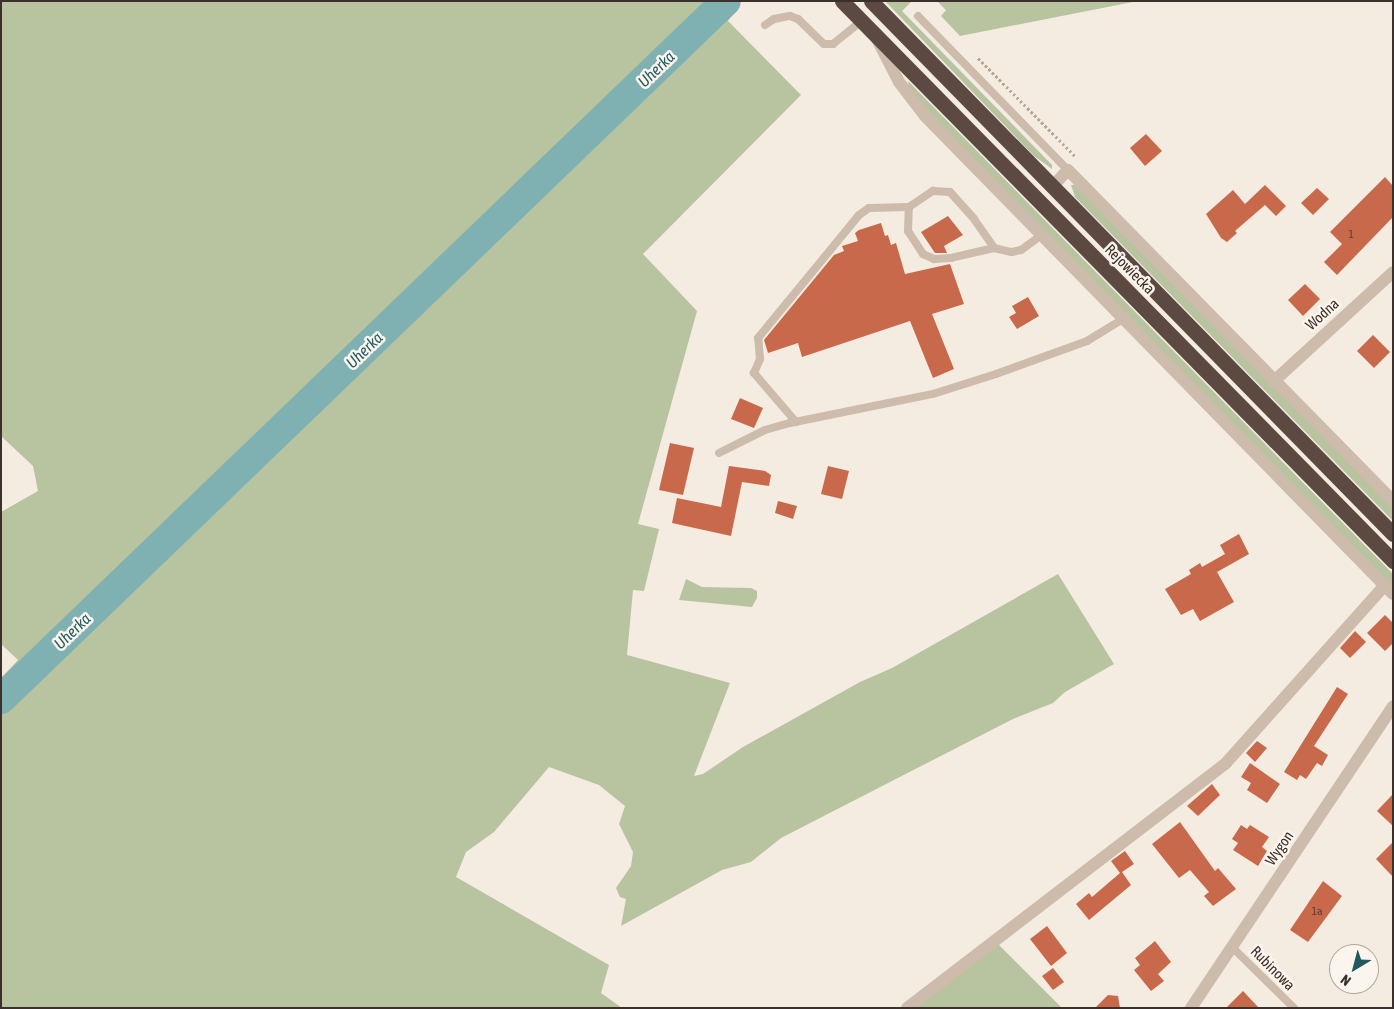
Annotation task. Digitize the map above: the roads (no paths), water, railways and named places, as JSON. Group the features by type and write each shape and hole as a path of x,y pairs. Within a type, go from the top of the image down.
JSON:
{"highway":[{"name":"Rejowiecka","path":"842,1 1393,561"},
{"name":"Rejowiecka","path":"871,1 1052,188 1393,534"}],"street":[{"path":"875,35 899,82 925,116 1388,590 1226,763 907,1008"},
{"path":"1052,188 1068,170 1273,382 1393,501"},
{"name":"Wodna","path":"1273,382 1393,272"},
{"name":"Wygon","path":"1191,1008 1393,706"}],"lane":[{"path":"765,25 774,19 790,16 798,19 824,44 833,44 861,21"},
{"path":"918,16 1068,170"},
{"path":"796,422 754,373 760,359 758,338 859,215 869,208 909,207 933,191 950,192 974,219 994,248"},
{"path":"909,207 908,230 924,254 934,259 951,258 994,248 1012,252 1021,250 1042,235"},
{"path":"719,452 765,430 942,391 1087,341 1123,319"},
{"name":"Rubinowa","path":"1232,947 1294,1008"}],"waterway":[{"name":"Uherka","path":"1,699 726,1"}]}
